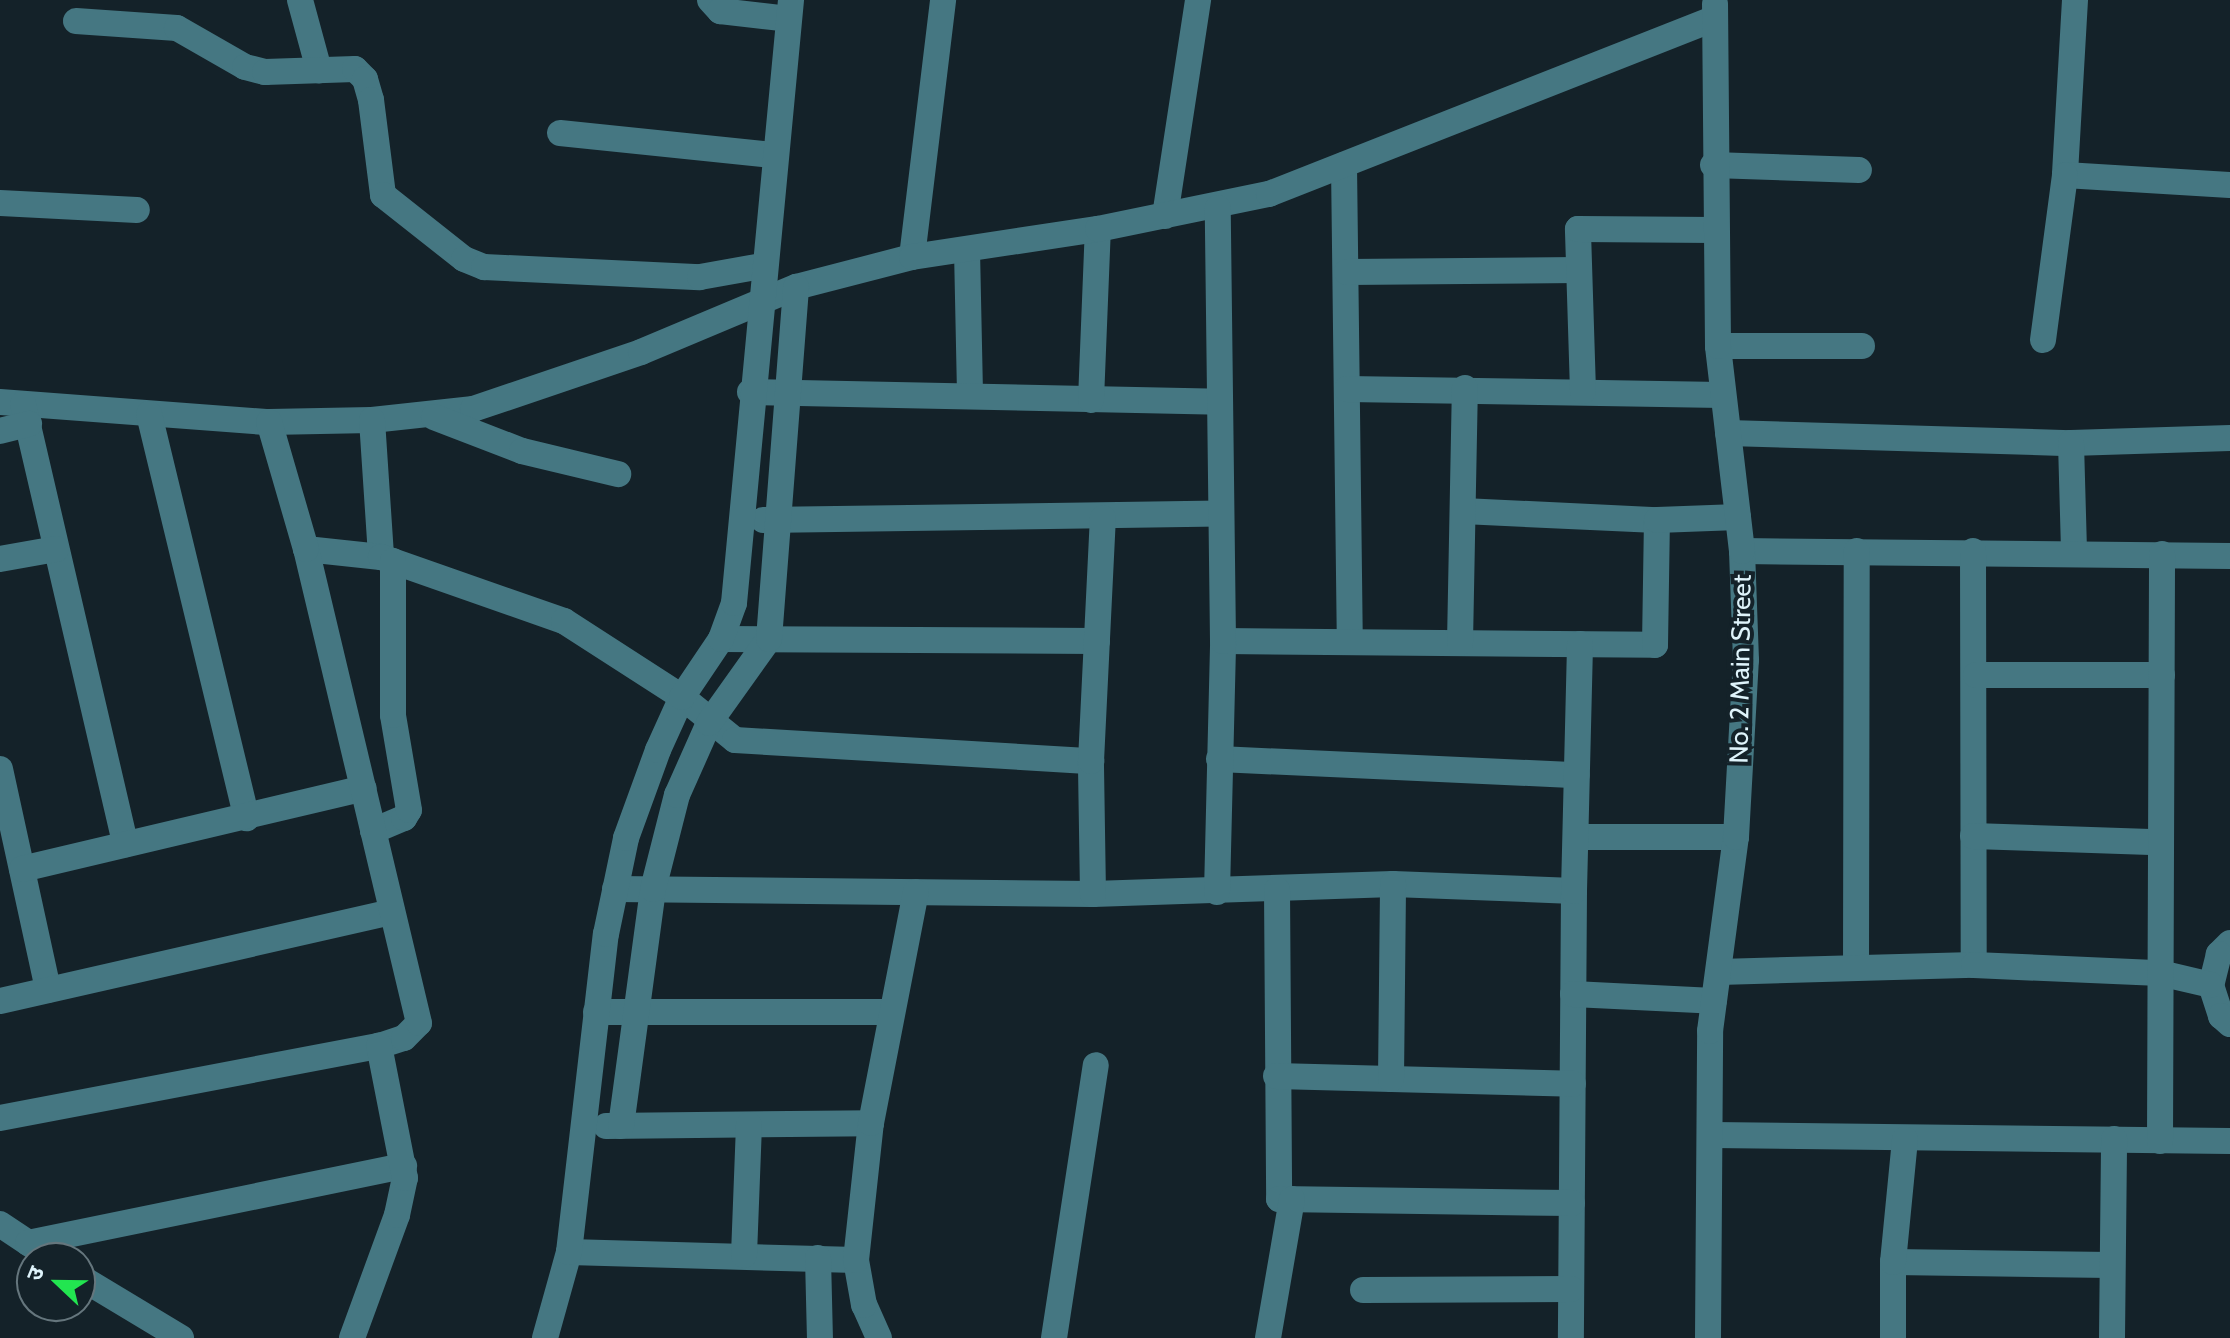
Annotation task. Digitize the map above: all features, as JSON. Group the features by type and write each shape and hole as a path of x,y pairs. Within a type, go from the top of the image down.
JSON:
{"street":[{"path":"300,0 319,70"},
{"path":"545,1338 569,1252 598,1126 632,889 638,799 742,640 759,520 778,293 762,266 790,10 720,11 710,0"},
{"path":"912,257 943,0"},
{"path":"1165,216 1198,0"},
{"path":"2043,340 2065,175 2075,0"},
{"path":"17,410 269,422 372,420 431,416 473,409 641,352 778,293 912,257 1218,208 1344,165 1715,9"},
{"name":"No. 2 Main Street","path":"1708,1338 1714,1001 1736,837 1746,660 1742,551 1718,346 1713,165 1715,9"},
{"path":"76,21 166,25 255,70 360,73 371,100 383,195 464,259 506,271 623,270 700,277 762,266"},
{"path":"560,133 773,155"},
{"path":"1344,165 1350,642"},
{"path":"1713,165 1859,170"},
{"path":"2065,175 2230,185"},
{"path":"0,203 137,210"},
{"path":"1217,892 1223,641 1218,208"},
{"path":"1091,400 1098,229"},
{"path":"1583,391 1578,229 1715,230"},
{"path":"967,250 970,396"},
{"path":"1347,272 1579,270"},
{"path":"598,1126 632,889 677,795 696,711 742,640 734,603 759,520 778,293"},
{"path":"1718,346 1862,346"},
{"path":"1347,389 1465,388 1722,395"},
{"path":"1460,643 1465,388"},
{"path":"769,392 1220,402"},
{"path":"0,431 17,410"},
{"path":"17,410 56,549 125,844"},
{"path":"149,414 247,818"},
{"path":"431,416 522,451 618,474"},
{"path":"372,420 387,559 393,715 409,810 404,818 373,831"},
{"path":"0,1118 379,1046 416,1030 420,1014 392,912 306,549 269,422"},
{"path":"1728,433 2071,443 2230,438"},
{"path":"2071,443 2074,553"},
{"path":"1463,511 1657,520 1738,517"},
{"path":"759,520 1103,518 1220,514"},
{"path":"1093,894 1091,761 1103,518"},
{"path":"1223,641 1655,645 1657,520"},
{"path":"0,559 56,549"},
{"path":"306,549 387,559 564,621 748,743 1091,761"},
{"path":"1742,551 2230,556"},
{"path":"1856,967 1857,551"},
{"path":"1973,551 1976,675 1974,965"},
{"path":"2160,1141 2158,842 2162,554"},
{"path":"742,640 1097,641"},
{"path":"1571,1338 1574,891 1580,644"},
{"path":"1976,675 2162,675"},
{"path":"1219,759 1577,775"},
{"path":"0,769 48,990"},
{"path":"22,869 364,788"},
{"path":"1973,836 2158,842"},
{"path":"1576,837 1736,837"},
{"path":"632,889 1093,894 1393,884 1574,891"},
{"path":"1391,1079 1393,884"},
{"path":"1277,890 1279,1199 1572,1203"},
{"path":"879,1338 864,1305 856,1260 871,1123 916,892"},
{"path":"0,1001 392,912"},
{"path":"2230,943 2219,954 2211,985 2221,1016 2230,1024"},
{"path":"1719,972 1974,965 2160,973 2211,985"},
{"path":"1573,994 1714,1001"},
{"path":"615,1012 891,1012"},
{"path":"352,1338 397,1215 404,1166 379,1046"},
{"path":"1054,1338 1096,1065"},
{"path":"1276,1076 1573,1084"},
{"path":"598,1126 871,1123"},
{"path":"744,1255 749,1125"},
{"path":"1712,1135 1905,1140 2230,1141"},
{"path":"2112,1338 2114,1139"},
{"path":"1893,1338 1893,1262 1905,1140"},
{"path":"33,1242 404,1166"},
{"path":"1268,1338 1292,1199"},
{"path":"0,1224 27,1242"},
{"path":"569,1252 856,1260"},
{"path":"818,1258 820,1338"},
{"path":"1893,1262 2112,1265"},
{"path":"96,1287 181,1338"},
{"path":"1363,1290 1571,1289"}]}
